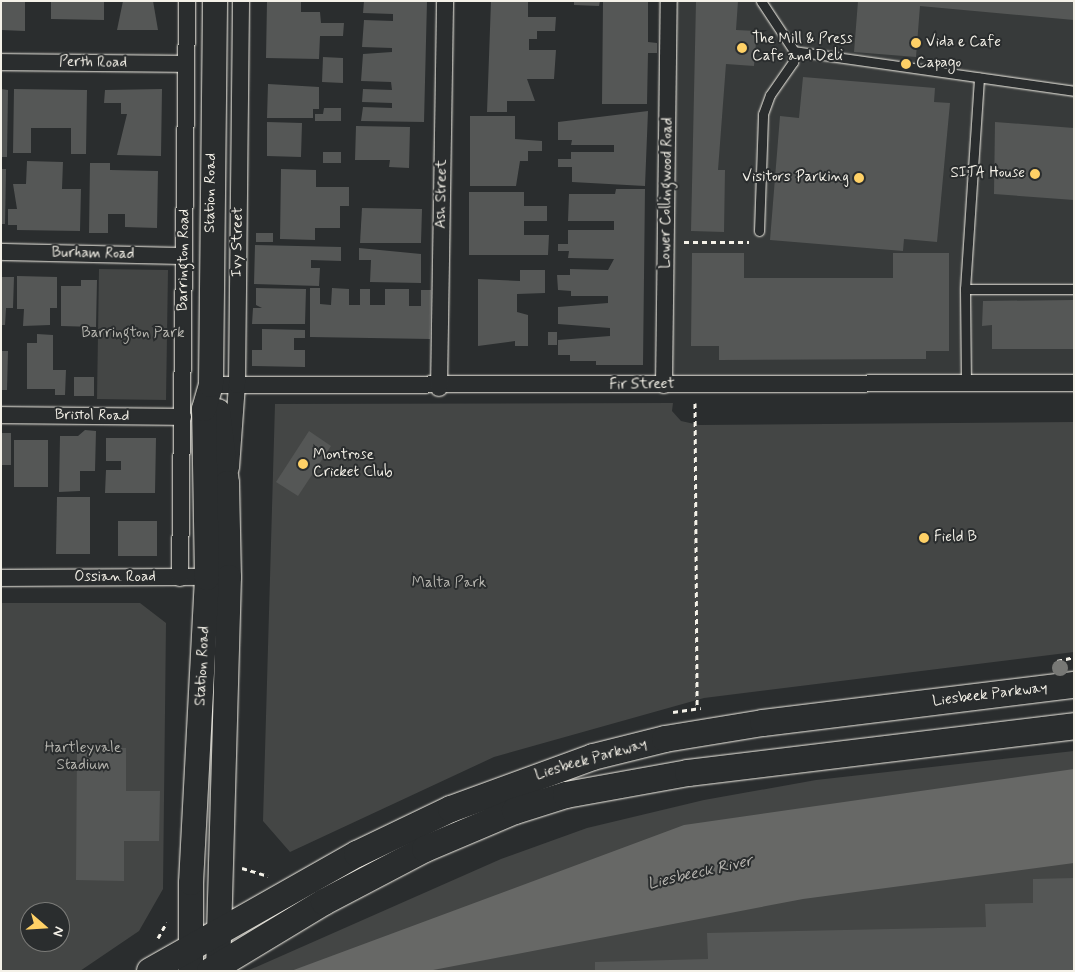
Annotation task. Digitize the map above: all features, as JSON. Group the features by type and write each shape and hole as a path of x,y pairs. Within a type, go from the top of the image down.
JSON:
{"main road":[{"name":"Station Road","path":"190,959 218,577 227,483 211,385 210,252 215,1"},
{"name":"Station Road","path":"211,385 204,409 218,577 219,931 215,969"},
{"name":"Liesbeek Parkway","path":"150,971 190,959 219,931 357,854 451,809 593,757 666,739 763,723 1074,685"},
{"name":"Liesbeek Parkway","path":"215,969 324,902 425,849 515,811 566,795 688,773 1074,726"}],"street":[{"name":"Barrington Road","path":"180,578 187,1"},
{"name":"Ivy Street","path":"227,483 234,455 237,385 241,1"},
{"name":"Ash Street","path":"439,388 445,1"},
{"name":"Lower Collingwood Road","path":"664,385 669,1"},
{"name":"Perth Road","path":"1,62 186,64"},
{"name":"Burham Road","path":"1,252 184,256"},
{"name":"Fir Street","path":"211,385 439,388 1074,383"},
{"name":"Bristol Road","path":"1,415 183,417"},
{"name":"Ossian Road","path":"1,578 218,577"}],"lane":[{"path":"759,231 764,114 770,96 793,62 794,51 761,1"},
{"path":"794,51 1074,91"},
{"path":"966,385 965,289 979,77"},
{"path":"965,289 1074,289"}],"path":[{"path":"666,242 748,244 759,231"},
{"path":"695,385 697,707"},
{"path":"152,943 168,917"}],"shaded area":[{"path":"669,1 1074,1 1074,383 664,385"}],"green space":[{"name":"Barrington Park","path":"99,269 168,270 166,400 97,399"},
{"name":"Malta Park","path":"673,403 672,411 681,421 699,425 1074,422 1074,652 704,698 494,757 290,852 263,821 275,404"},
{"name":"Hartleyvale Stadium","path":"1,603 140,603 166,623 163,889 139,931 80,971 1,971"},
{"path":"1074,751 1074,971 247,971 501,859 587,828 704,800 816,780"}],"water":[{"name":"Liesbeeck River","path":"1074,769 1074,863 803,899 428,971 291,971 684,825"}],"building":[{"path":"1,1 25,1 25,31 1,30"},
{"path":"51,1 104,1 104,20 51,19"},
{"path":"123,1 153,1 158,30 117,30"},
{"path":"267,1 301,1 301,12 320,12 321,23 344,23 343,36 320,36 319,59 266,58"},
{"path":"364,1 427,1 424,122 361,121 363,107 392,108 392,103 362,102 363,89 392,90 391,82 361,81 363,54 392,52 392,48 362,47 364,20 393,21 393,14 363,13"},
{"path":"491,1 528,1 528,17 556,17 555,31 537,31 537,39 529,39 529,50 556,50 554,79 527,79 535,101 507,101 507,112 487,112"},
{"path":"574,1 600,1 599,6 574,5"},
{"path":"603,1 648,1 648,42 657,43 657,53 648,53 647,104 602,104"},
{"path":"696,1 738,1 736,30 757,31 754,66 726,64 718,170 725,170 724,232 691,231"},
{"path":"858,1 1074,1 1074,20 920,6 916,57 854,52"},
{"path":"323,57 343,58 343,83 322,82"},
{"name":"Visitors Parking","path":"803,77 935,88 934,102 950,103 937,242 904,239 903,251 770,240 780,116 799,118"},
{"path":"268,84 319,87 319,109 313,109 313,118 267,118"},
{"path":"1,89 8,90 7,157 1,157"},
{"path":"14,89 87,90 86,154 71,154 71,128 31,128 31,153 13,153"},
{"path":"162,89 161,156 117,155 127,114 121,114 121,103 104,103 105,90"},
{"path":"324,108 341,108 341,121 315,121 315,114 323,114"},
{"path":"648,111 645,186 572,182 572,167 558,167 558,159 571,159 571,152 614,152 614,145 571,145 572,140 558,140 558,122"},
{"path":"470,116 515,116 515,139 542,141 542,151 528,151 528,161 520,161 516,186 470,186"},
{"path":"267,122 302,123 301,157 267,156"},
{"name":"SITA House","path":"995,122 1074,128 1074,200 994,194"},
{"path":"356,126 410,127 409,168 389,167 390,160 355,160"},
{"path":"323,152 341,152 341,163 323,163"},
{"path":"27,161 63,162 62,189 81,189 80,231 17,230 17,225 8,225 8,209 17,209 13,184 26,184"},
{"path":"90,163 110,163 110,170 158,171 157,228 125,227 125,214 108,214 108,233 89,233"},
{"path":"1,169 6,169 5,224 1,224"},
{"path":"281,169 316,170 316,187 349,187 349,206 340,206 340,228 315,228 315,240 280,239"},
{"path":"616,189 645,189 643,365 596,365 596,361 570,361 570,355 558,355 558,340 610,336 610,328 558,324 558,307 608,303 608,296 571,296 571,291 558,290 557,275 570,275 570,269 608,270 614,259 568,258 569,251 558,251 558,244 568,244 568,230 614,230 614,221 568,221 569,194 615,194"},
{"path":"469,192 524,192 524,206 547,206 547,221 524,221 524,235 549,235 548,255 469,255"},
{"path":"362,208 422,209 421,243 360,243"},
{"path":"256,233 273,233 273,242 256,242"},
{"path":"255,245 341,247 341,261 311,260 311,268 320,268 319,286 254,284"},
{"path":"359,248 421,254 421,283 370,282 371,260 359,260"},
{"path":"692,253 744,253 744,278 893,278 893,253 949,253 949,351 926,351 926,359 719,360 719,346 691,346"},
{"path":"520,270 545,270 545,293 517,294 517,312 528,315 528,346 515,346 515,341 478,346 478,279 520,281"},
{"path":"17,276 57,277 57,308 50,308 50,325 23,326 24,309 17,309"},
{"path":"1,277 14,277 13,308 6,308 5,325 1,325"},
{"path":"81,280 97,280 96,327 61,326 61,286 81,286"},
{"path":"256,288 306,289 305,324 252,324 253,308 262,308 256,305"},
{"path":"310,288 320,288 320,304 331,305 332,288 349,289 349,305 360,305 360,289 370,289 370,305 385,305 385,289 409,289 409,306 421,306 421,290 431,290 430,339 310,337"},
{"path":"1074,300 1074,349 992,349 992,325 982,326 983,301"},
{"path":"262,329 305,330 305,338 294,338 294,350 305,350 305,367 252,366 252,350 262,350"},
{"path":"548,332 557,332 557,345 548,345"},
{"path":"37,334 53,335 53,370 66,370 65,395 55,395 55,389 27,389 27,343 37,343"},
{"path":"1,351 8,351 7,390 1,390"},
{"path":"74,377 94,377 94,396 74,396"},
{"path":"85,430 96,431 95,471 80,471 80,491 59,492 60,436 78,436"},
{"name":"Montrose Cricket Club","path":"309,431 331,446 298,496 276,482"},
{"path":"1,433 11,433 11,465 1,465"},
{"path":"106,438 156,438 155,493 105,493 106,470 121,470 121,461 106,461"},
{"path":"14,440 48,440 48,487 14,487"},
{"path":"57,497 90,497 90,554 56,554"},
{"path":"118,521 157,521 157,556 118,556"},
{"path":"77,748 126,748 126,791 160,791 159,841 124,841 124,881 76,880"},
{"path":"1074,878 1074,971 595,971 595,962 708,959 707,933 986,927 985,904 1033,903 1033,879"}],"place":[{"name":"Vida e Cafe","path":"916,43"},
{"name":"The Mill & Press Cafe and Deli","path":"742,48"},
{"name":"Capago","path":"906,64"},
{"name":"SITA House","path":"1035,174"},
{"name":"Visitors Parking","path":"859,178"},
{"name":"Montrose Cricket Club","path":"303,464"},
{"name":"Field B","path":"924,538"}]}
